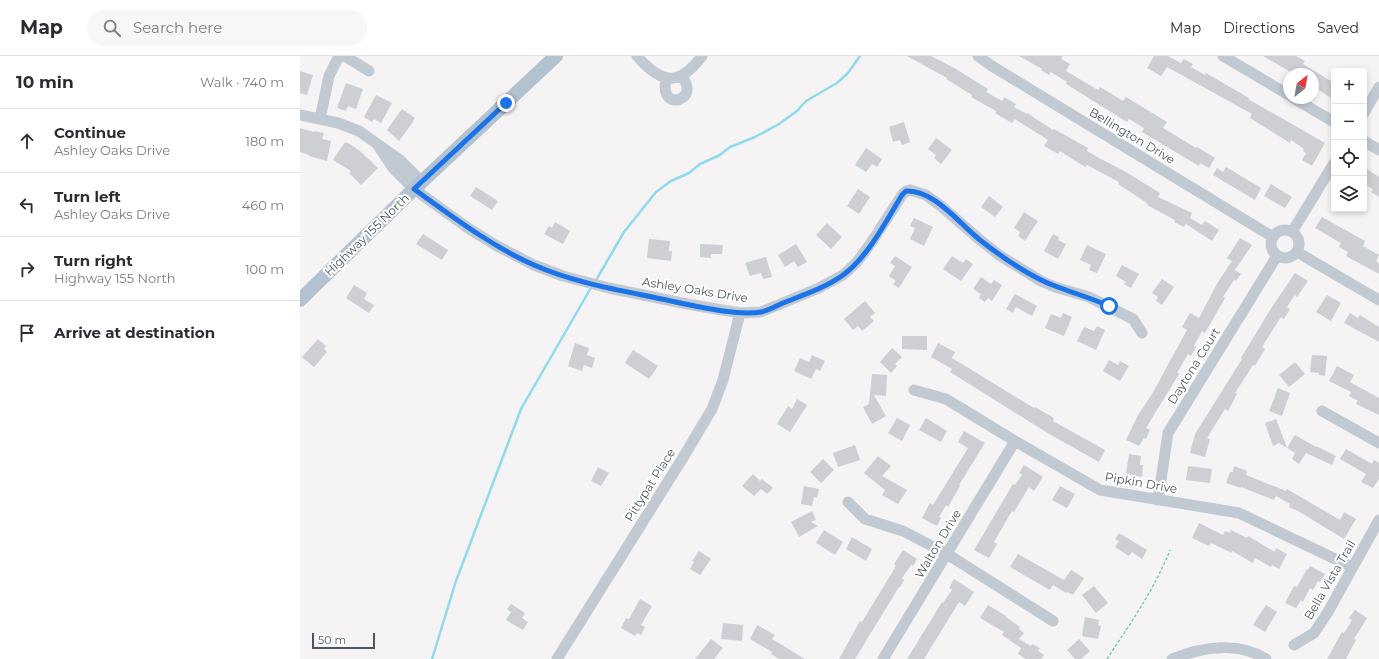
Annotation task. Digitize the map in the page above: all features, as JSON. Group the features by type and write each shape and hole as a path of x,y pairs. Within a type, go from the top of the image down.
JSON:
{"main road":[{"name":"Highway 155 North","path":"300,300 418,185 556,56"}],"street":[{"path":"300,115 320,119 329,76 339,56"},
{"path":"345,56 369,71"},
{"path":"628,56 640,60 654,73 666,79 678,77 688,72 702,56"},
{"name":"Bellington Drive","path":"978,56 992,66 1273,237"},
{"path":"992,66 998,56"},
{"path":"1223,56 1283,91"},
{"path":"666,79 664,86 665,92 671,99 678,100 684,97 687,91 682,75"},
{"path":"1367,108 1379,87"},
{"path":"1303,104 1331,120"},
{"name":"Ashley Oaks Drive","path":"320,119 338,123 365,135 377,144 393,168 418,185 468,228 497,246 541,268 563,276 609,288 740,313 762,312 819,288 842,275 857,262 902,195 906,191 910,190 926,195 979,239 1014,264 1055,287 1089,297 1133,319 1142,333"},
{"path":"1367,143 1379,150"},
{"path":"1292,232 1331,168"},
{"path":"1282,230 1292,232 1298,237 1299,247 1297,252 1291,257 1286,258 1277,256 1272,249 1271,244 1273,237 1277,232 1282,230"},
{"path":"1297,252 1379,300"},
{"name":"Daytona Court","path":"1158,500 1168,432 1277,256"},
{"name":"Pittypat Place","path":"557,659 712,409 723,380 740,313"},
{"name":"Pipkin Drive","path":"914,390 946,399 1100,490 1120,492 1158,500 1238,513 1352,568"},
{"path":"1322,411 1379,443"},
{"name":"Walton Drive","path":"883,659 1015,441"},
{"path":"848,502 865,519 903,531 947,554 1053,621"},
{"name":"Bella Vista Trail","path":"1294,645 1314,633 1328,612 1379,520"},
{"path":"1172,659 1202,650 1225,647 1246,650 1258,654 1266,659"}],"path":[{"path":"1107,659 1155,584 1170,550"}],"building":[{"path":"907,56 931,56 956,69 988,89 986,92 1002,101 1004,97 1016,104 1014,107 1027,113 1053,130 1054,129 1088,148 1087,151 1126,172 1160,193 1158,197 1192,213 1190,218 1202,225 1205,221 1219,230 1212,241 1186,224 1184,227 1174,222 1175,220 1147,205 1148,204 1144,201 1118,184 1119,182 1087,165 1085,167 1060,151 1058,154 1044,146 1048,140 1015,119 1012,123 995,113 996,111 971,97 972,95 946,79 947,78"},
{"path":"1019,56 1063,56 1061,59 1070,64 1066,71 1098,90 1100,87 1123,101 1126,97 1167,122 1163,128 1215,158 1209,168 1200,163 1199,166 1142,132 1144,128 1129,119 1127,122 1066,84 1067,82 1051,72 1049,75 1041,70 1042,69"},
{"path":"1154,56 1168,56 1181,63 1184,59 1193,64 1191,67 1205,75 1206,73 1325,143 1312,166 1302,160 1306,153 1303,151 1304,149 1291,140 1290,143 1250,118 1252,114 1167,67 1161,76 1147,68"},
{"path":"1263,56 1296,56 1305,61 1303,64 1310,68 1284,68"},
{"path":"300,71 313,75 307,95 300,93"},
{"path":"1319,74 1331,81 1331,98 1319,90"},
{"path":"346,83 363,89 356,109 348,106 346,111 337,108"},
{"path":"376,95 392,103 381,123 374,119 372,122 364,117"},
{"path":"402,109 415,118 399,141 387,130"},
{"path":"904,122 910,142 902,145 900,140 893,142 889,127"},
{"path":"300,128 324,133 322,139 331,141 327,161 300,152"},
{"path":"936,138 952,150 941,164 934,158 936,155 928,149"},
{"path":"345,142 360,151 378,168 361,185 349,173 351,171 333,160"},
{"path":"866,148 882,159 877,167 872,164 866,172 855,165"},
{"path":"1226,167 1261,188 1255,200 1213,175 1217,168 1223,172"},
{"path":"1367,169 1379,177 1379,197 1371,192 1373,189 1367,186"},
{"path":"1271,184 1292,197 1285,208 1264,196"},
{"path":"476,187 498,201 492,210 470,196"},
{"path":"858,189 870,197 859,214 847,206"},
{"path":"989,196 1003,207 995,217 981,207"},
{"path":"1024,212 1038,221 1025,241 1018,236 1020,232 1014,228"},
{"path":"1322,217 1365,241 1363,246 1379,255 1376,261 1379,263 1379,274 1346,256 1348,252 1339,247 1341,243 1315,228"},
{"path":"914,218 933,227 924,246 910,239 915,228 910,226"},
{"path":"555,222 570,231 563,244 544,234 549,226 552,228"},
{"path":"827,223 842,237 831,249 816,235"},
{"path":"423,234 448,250 442,260 416,244"},
{"path":"1053,234 1059,237 1058,240 1066,244 1058,259 1044,251"},
{"path":"1240,238 1252,245 1235,270 1241,274 1236,281 1234,280 1223,297 1225,298 1205,333 1202,331 1194,346 1196,347 1191,356 1188,354 1177,373 1179,374 1146,428 1150,430 1146,439 1144,438 1139,446 1126,440 1138,415 1152,394 1187,330 1182,327 1190,313 1199,318 1218,282 1232,261 1227,258"},
{"path":"649,239 670,241 669,251 672,251 671,261 647,258"},
{"path":"700,244 723,245 722,254 711,254 711,258 700,257"},
{"path":"796,244 807,262 798,267 794,261 785,267 778,255"},
{"path":"1087,245 1106,254 1097,273 1089,270 1091,265 1080,260"},
{"path":"895,256 912,267 899,288 893,284 896,281 889,276 895,266 890,263"},
{"path":"952,256 963,263 966,259 973,264 961,281 943,269"},
{"path":"766,257 772,277 763,279 761,273 750,276 745,263"},
{"path":"1122,265 1139,274 1131,288 1124,284 1126,282 1116,276"},
{"path":"1295,273 1308,281 1297,297 1295,295 1287,307 1290,309 1284,319 1281,317 1262,347 1265,349 1255,366 1253,365 1235,393 1237,394 1228,411 1225,409 1207,438 1210,439 1205,457 1190,453 1195,434 1242,359 1241,358 1270,310"},
{"path":"981,277 991,284 994,280 1002,285 992,301 988,298 985,302 979,298 981,294 973,289"},
{"path":"1162,279 1174,287 1162,305 1156,301 1158,297 1152,293"},
{"path":"354,285 367,293 364,299 374,305 369,313 346,298"},
{"path":"1015,294 1037,306 1032,316 1016,307 1013,313 1006,309"},
{"path":"1327,295 1341,303 1331,321 1316,312"},
{"path":"865,301 875,313 870,317 874,321 862,331 858,326 853,330 844,319"},
{"path":"1063,313 1072,317 1064,336 1045,328 1051,314 1061,318"},
{"path":"1350,313 1358,318 1360,315 1379,327 1379,342 1344,323"},
{"path":"1097,326 1105,330 1096,350 1077,341 1084,327 1094,331"},
{"path":"902,336 927,336 927,350 902,349"},
{"path":"318,339 326,346 324,349 327,352 314,367 302,357"},
{"path":"575,343 589,348 587,355 595,358 592,368 584,365 582,371 568,366"},
{"path":"938,343 955,352 952,358 1034,408 1035,407 1054,418 1053,421 1105,450 1099,462 1051,435 950,372 952,369 931,357"},
{"path":"892,348 902,357 895,364 897,366 891,373 880,362"},
{"path":"633,350 658,366 649,379 625,363"},
{"path":"812,355 825,361 820,371 816,369 811,379 794,371 800,358 809,362"},
{"path":"1312,355 1327,356 1325,376 1319,375 1319,373 1310,372"},
{"path":"1109,360 1118,365 1120,361 1129,366 1120,381 1103,371"},
{"path":"1295,362 1305,374 1289,387 1279,375"},
{"path":"1337,366 1354,375 1350,382 1379,398 1379,415 1356,404 1358,401 1349,396 1351,392 1329,381"},
{"path":"872,374 887,375 886,396 874,395 886,416 872,424 863,407 869,404"},
{"path":"1278,388 1290,393 1282,416 1269,411"},
{"path":"797,399 807,405 790,432 777,424 788,406 792,409"},
{"path":"897,418 910,425 902,441 888,433"},
{"path":"926,418 947,431 941,442 919,430"},
{"path":"1276,419 1287,448 1279,443 1273,446 1265,423"},
{"path":"964,431 985,443 959,485 960,486 948,507 946,505 939,517 941,518 937,526 922,518 930,503 933,505 968,448 958,442"},
{"path":"1295,435 1336,456 1332,465 1306,453 1299,464 1292,459 1295,453 1287,448"},
{"path":"855,445 860,460 838,467 833,453"},
{"path":"1346,449 1372,464 1374,460 1379,463 1379,479 1373,488 1361,482 1366,474 1340,459"},
{"path":"1129,454 1141,456 1140,465 1143,465 1142,477 1126,474"},
{"path":"878,456 891,466 882,476 907,490 898,504 882,495 885,490 864,473"},
{"path":"823,459 834,470 821,483 810,472"},
{"path":"1024,465 1043,477 1034,491 1029,487 1014,512 1012,511 994,542 997,544 989,558 974,550 1013,484 1015,485 1022,475 1019,473"},
{"path":"1188,466 1212,469 1210,483 1186,480"},
{"path":"1234,466 1247,471 1246,475 1286,491 1287,489 1340,520 1344,512 1356,519 1344,539 1289,507 1290,504 1276,496 1274,500 1241,487 1226,483 1230,472 1233,472"},
{"path":"598,467 609,473 601,486 591,481"},
{"path":"753,474 760,481 762,479 773,488 767,494 761,489 754,496 742,486"},
{"path":"804,486 819,489 817,498 814,497 812,506 801,504"},
{"path":"1060,486 1075,494 1067,508 1052,500"},
{"path":"812,511 816,520 811,522 818,526 799,537 791,522"},
{"path":"1199,523 1223,535 1225,531 1230,533 1231,530 1247,538 1248,536 1275,552 1276,548 1287,554 1279,569 1272,565 1271,567 1255,558 1253,563 1232,551 1232,553 1211,543 1209,546 1192,538"},
{"path":"824,530 843,542 835,555 816,543"},
{"path":"1119,533 1147,550 1142,559 1132,552 1129,556 1115,547 1119,541 1115,539"},
{"path":"852,537 872,549 866,561 846,549"},
{"path":"903,550 917,559 913,566 911,565 902,578 904,580 900,587 855,659 839,659 860,621 862,622 896,566 894,564"},
{"path":"699,551 711,559 700,575 690,569 694,562 692,561"},
{"path":"1018,554 1064,580 1071,570 1084,578 1073,595 1067,592 1066,593 1053,585 1050,590 1010,567"},
{"path":"1310,566 1325,574 1320,582 1318,581 1313,590 1310,588 1303,602 1301,600 1296,608 1285,603 1294,586 1297,587"},
{"path":"954,579 974,592 965,606 959,602 924,659 907,659 942,602 943,603 952,590 949,588"},
{"path":"1094,586 1108,603 1096,613 1082,595"},
{"path":"640,599 652,606 641,625 645,627 641,635 637,633 635,636 621,628 626,618 629,619"},
{"path":"511,604 525,613 522,618 528,622 523,630 506,620 511,612 507,609"},
{"path":"988,605 1020,627 1019,629 1024,633 1019,639 1031,646 1032,644 1040,648 1038,651 1044,655 1041,659 1026,659 1018,654 1021,648 1002,635 1004,632 980,618"},
{"path":"1266,605 1277,612 1265,632 1253,625"},
{"path":"1355,610 1367,618 1354,639 1356,640 1346,659 1327,659 1342,632 1344,633 1352,620 1349,618"},
{"path":"1085,617 1099,620 1098,625 1101,626 1098,639 1082,636"},
{"path":"723,623 743,625 742,641 721,639"},
{"path":"757,625 775,635 772,639 805,659 779,659 771,654 772,652 750,639"},
{"path":"711,639 723,648 714,659 695,659"},
{"path":"1079,639 1090,651 1081,659 1075,659 1067,650"}],"waterway":[{"path":"595,282 624,232 656,192 671,181 689,173 700,164 720,155 730,147 755,137 779,124 797,111 806,101 837,83 848,73 860,56"},
{"path":"432,659 456,581 521,409 592,286"}],"route":[{"path":"506,103 414,189 468,228 497,246 534,265 563,276 609,288 687,304 740,313 762,312 819,288 842,275 857,262 902,195 906,191 910,190 926,195 999,255 1014,264 1055,287 1089,297 1109,306"}]}
